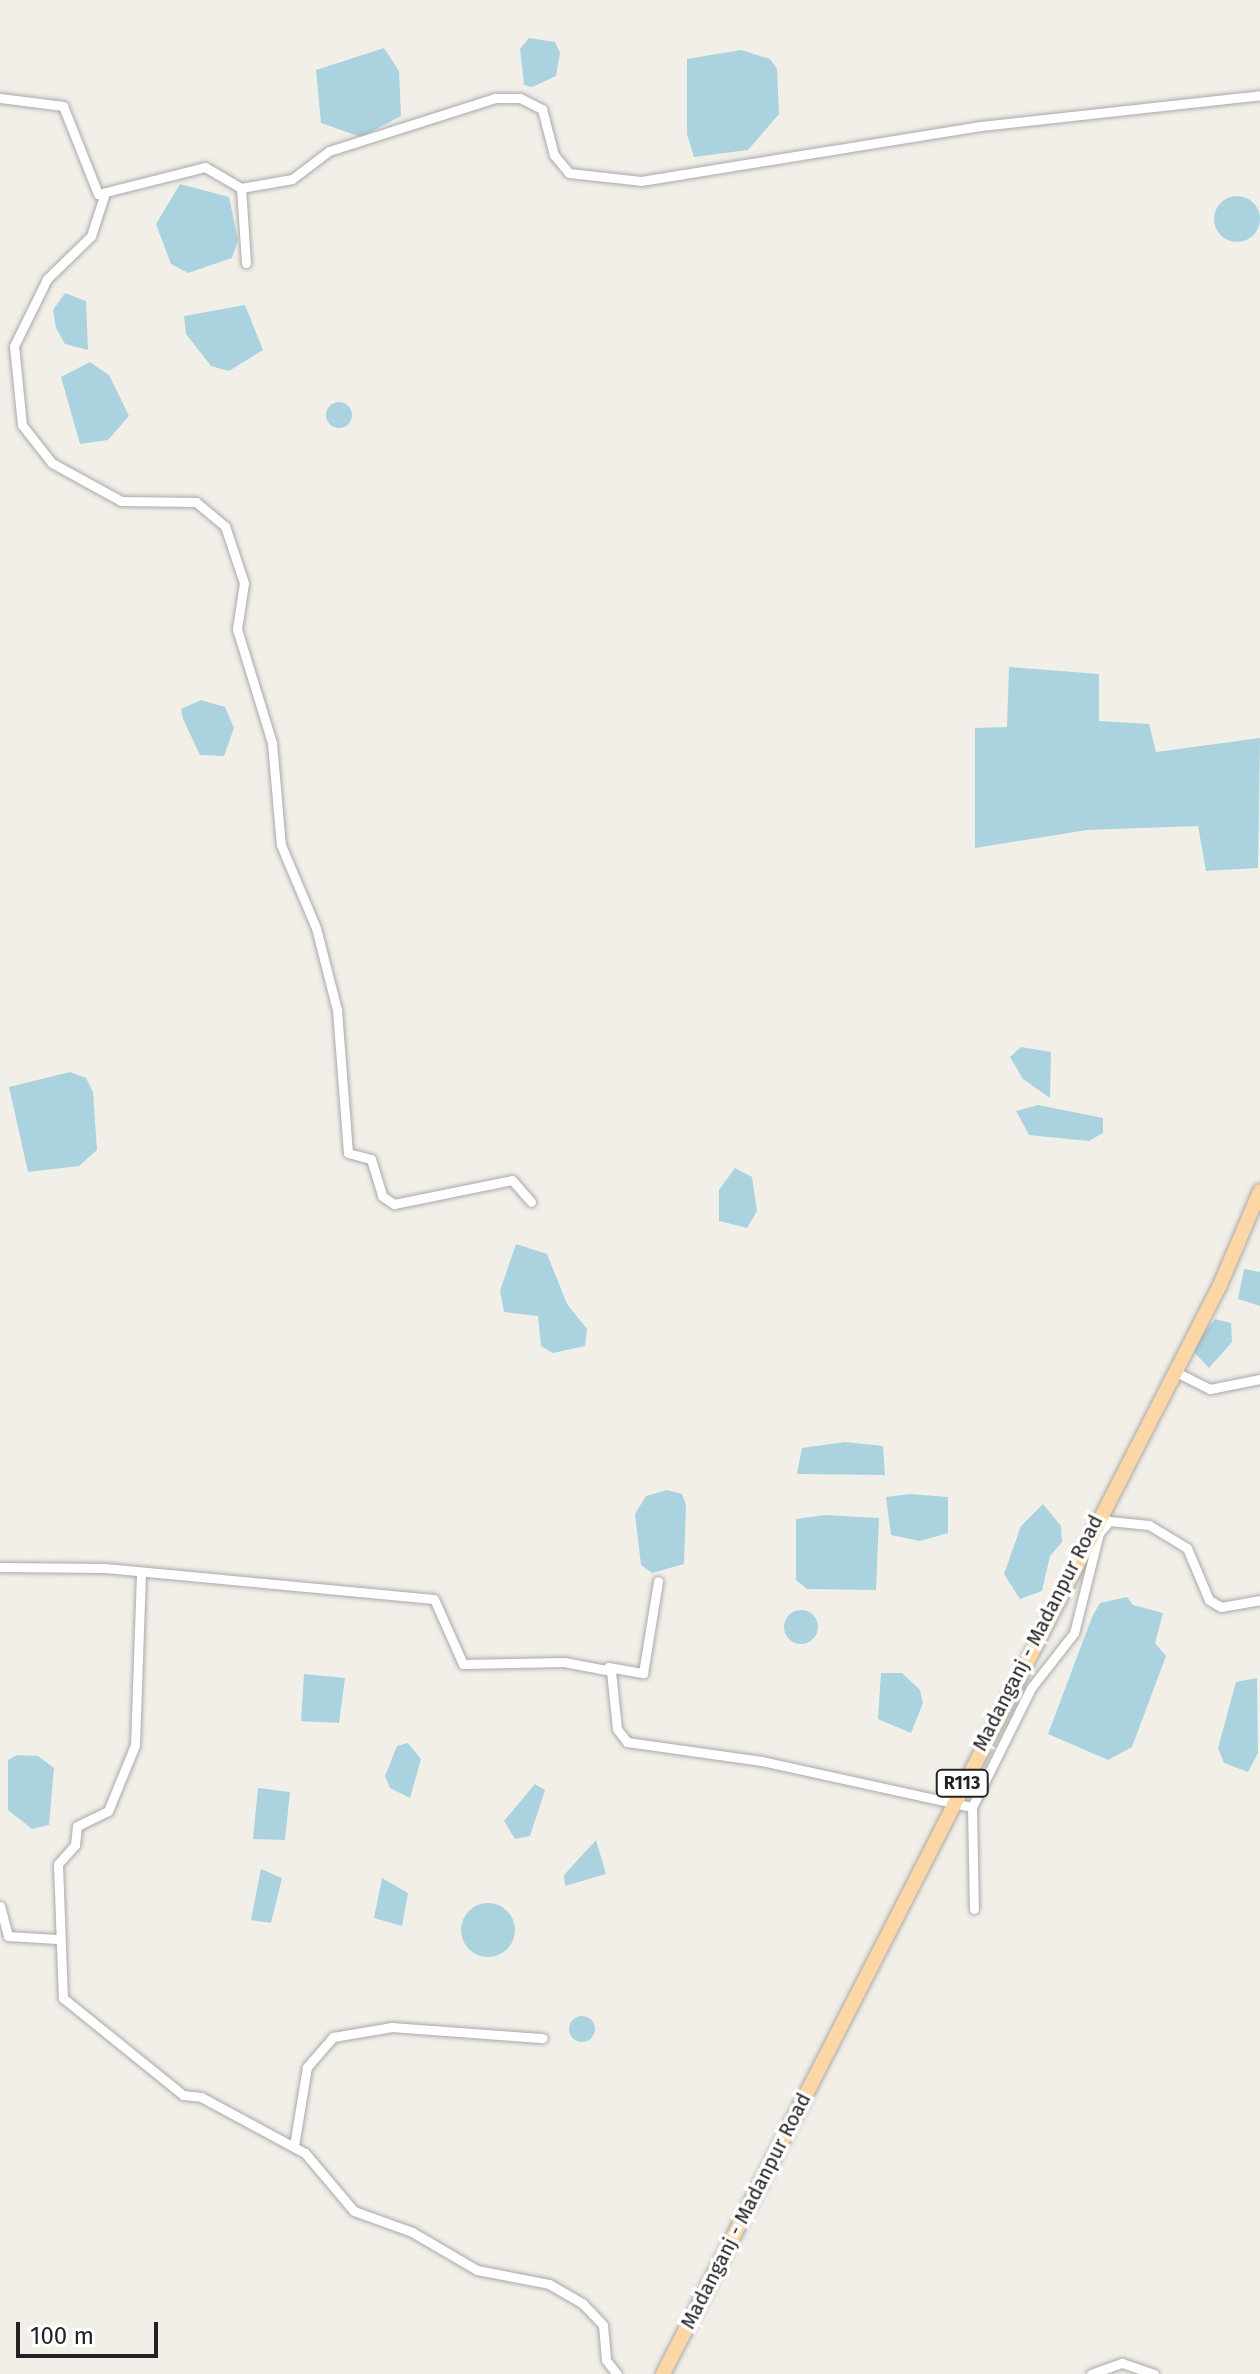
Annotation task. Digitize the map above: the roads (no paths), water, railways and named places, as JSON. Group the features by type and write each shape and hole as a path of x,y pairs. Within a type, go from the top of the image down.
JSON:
{"main road":[{"name":"Madanganj - Madanpur Road","path":"663,2374 1174,1371 1260,1191"}],"street":[{"path":"0,98 63,106 95,190 104,196 205,167 241,188 292,179 329,151 511,96 542,109 554,155 569,173 641,181 981,126 1260,95"},
{"path":"241,188 246,263"},
{"path":"104,196 91,236 47,279 14,346 22,425 52,463 121,501 196,502 230,538 244,583 237,629 272,743 281,845 316,928 337,1010 348,1153 371,1159 382,1196 394,1204 512,1180 531,1202"},
{"path":"1174,1371 1210,1389 1260,1379"},
{"path":"974,1909 972,1807 1031,1688 1077,1625 1099,1533 1109,1521 1149,1525 1187,1548 1209,1600 1221,1607 1260,1600"},
{"path":"0,1567 141,1573 434,1599 463,1664 606,1667 643,1673 658,1581"},
{"path":"141,1573 135,1745 108,1811 77,1826 75,1845 58,1864 59,1986 80,2017 183,2095 201,2097 294,2146 360,2214 412,2232 477,2270 549,2284 582,2303 603,2325 606,2360 617,2374"},
{"path":"606,1667 614,1675 617,1729 627,1742 953,1800 972,1807"},
{"path":"0,1906 8,1936 57,1939"},
{"path":"294,2146 307,2067 333,2037 392,2027 543,2038"},
{"path":"1091,2374 1122,2363 1154,2374"}],"water":[{"path":"529,38 555,42 560,53 556,76 532,87 524,85 520,49"},
{"path":"384,48 399,71 401,116 361,137 321,123 316,70"},
{"path":"741,50 770,59 777,69 779,114 748,150 694,157 687,134 687,59"},
{"path":"180,184 229,197 238,240 232,258 188,273 171,264 156,224"},
{"path":"1237,196 1253,203 1260,219 1253,235 1237,242 1221,235 1214,219 1221,203"},
{"path":"65,293 86,301 88,350 65,344 56,328 53,310"},
{"path":"245,305 263,350 229,371 211,366 186,334 184,316"},
{"path":"90,362 109,375 129,416 108,440 80,444 61,377"},
{"path":"339,402 348,406 352,415 348,424 339,428 330,424 326,415 330,406"},
{"path":"1009,667 1099,674 1099,721 1149,724 1156,752 1260,738 1258,868 1206,871 1198,826 1087,830 975,848 975,728 1007,727"},
{"path":"201,700 225,707 234,728 224,756 200,755 183,719 181,709"},
{"path":"1021,1047 1051,1052 1050,1098 1023,1079 1010,1057"},
{"path":"70,1072 86,1078 93,1092 97,1150 79,1166 28,1172 9,1087"},
{"path":"1038,1105 1103,1118 1103,1133 1089,1141 1029,1135 1016,1111"},
{"path":"735,1168 752,1177 757,1211 747,1228 719,1221 719,1190"},
{"path":"516,1244 547,1254 567,1304 587,1329 585,1346 553,1353 541,1346 538,1316 504,1312 500,1291"},
{"path":"1244,1269 1260,1272 1260,1306 1238,1299"},
{"path":"1215,1319 1231,1323 1232,1342 1209,1368 1191,1349"},
{"path":"845,1442 883,1446 885,1475 797,1474 802,1448"},
{"path":"667,1490 682,1494 686,1505 684,1564 652,1573 641,1565 635,1514 646,1496"},
{"path":"909,1494 948,1497 948,1533 920,1541 891,1535 886,1497"},
{"path":"1043,1504 1061,1526 1062,1542 1050,1556 1042,1591 1020,1599 1004,1574 1021,1526"},
{"path":"825,1515 879,1518 876,1590 807,1589 796,1580 796,1519"},
{"path":"1127,1597 1133,1605 1163,1613 1155,1643 1166,1656 1132,1747 1108,1760 1048,1734 1100,1603"},
{"path":"801,1610 813,1615 818,1627 813,1639 801,1644 789,1639 784,1627 789,1615"},
{"path":"881,1673 902,1673 920,1690 923,1703 911,1733 878,1719"},
{"path":"304,1674 345,1678 339,1723 301,1721"},
{"path":"1257,1678 1258,1753 1248,1772 1224,1763 1218,1748 1236,1682"},
{"path":"408,1743 421,1759 410,1798 390,1788 385,1776 397,1746"},
{"path":"17,1755 38,1756 54,1768 49,1825 32,1829 8,1810 8,1760"},
{"path":"535,1784 545,1790 530,1836 515,1839 504,1821"},
{"path":"258,1788 290,1792 285,1840 253,1839"},
{"path":"596,1840 606,1874 565,1886 564,1875"},
{"path":"261,1869 282,1878 271,1923 251,1920"},
{"path":"382,1878 408,1893 402,1926 374,1918"},
{"path":"488,1903 507,1911 515,1930 507,1949 488,1957 469,1949 461,1930 469,1911"},
{"path":"582,2016 591,2020 595,2029 591,2038 582,2042 573,2038 569,2029 573,2020"}]}
